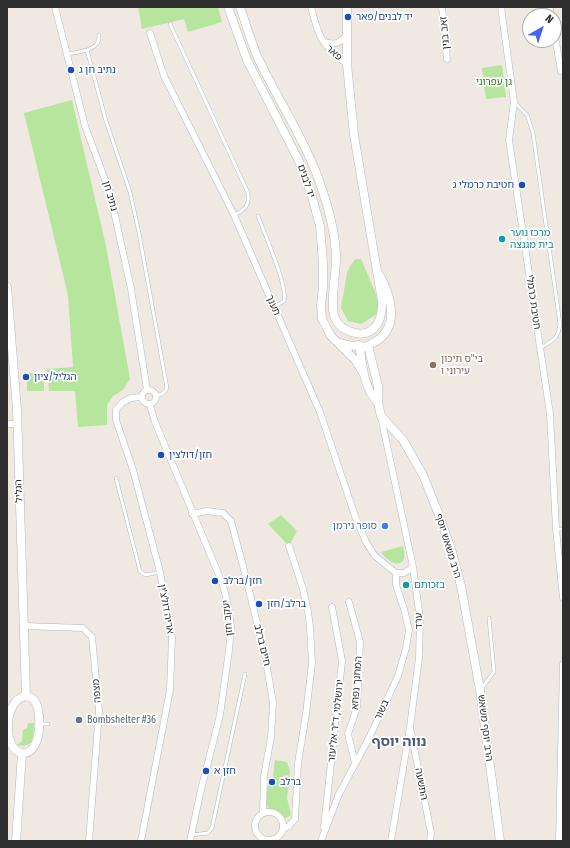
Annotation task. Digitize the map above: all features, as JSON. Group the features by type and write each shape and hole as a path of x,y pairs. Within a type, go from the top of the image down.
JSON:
{"street":[{"name":"נתיב חן","path":"55,7 85,126 110,193 131,289 147,390"},
{"name":"יד לבנים","path":"228,7 247,60 299,161 311,193 320,226 323,262 321,305 322,319 331,336 356,361 363,373"},
{"name":"יד לבנים","path":"240,7 258,57 309,154 322,190 332,226 336,255 333,308 334,318 342,328 355,334 364,333"},
{"name":"פאר","path":"311,7 322,41 347,64"},
{"path":"347,7 347,64 354,135 382,301 380,318 375,328 364,333 358,338 357,342 364,345"},
{"name":"זאב בנין","path":"442,7 447,59"},
{"name":"חטיבת כרמלי","path":"501,7 514,102 510,140 550,414 560,529 563,598"},
{"name":"תענך","path":"150,33 164,76 234,215 320,412 355,516 366,542 375,556 396,573"},
{"name":"פאר","path":"322,41 335,44 340,42 347,33"},
{"path":"557,48 561,71"},
{"path":"339,343 352,346 364,345 383,335 390,325 390,297 376,269"},
{"name":"הגליל","path":"7,287 17,424 26,696"},
{"path":"364,333 369,335 371,339 364,345"},
{"name":"ערד","path":"364,345 360,350 363,373 370,393 378,403"},
{"name":"ערד","path":"364,345 378,386 378,403 413,567 420,619 419,658 410,727 391,841"},
{"path":"147,390 152,390 156,396 156,401 150,404 145,403 141,397 143,392 147,390"},
{"name":"אריה דולצ'ין","path":"140,841 170,690 172,638 160,572 133,470 116,420 116,410 123,402 131,398 141,397"},
{"name":"יעקב חזן","path":"150,404 155,422 192,514 223,585 231,627 220,715 191,838"},
{"name":"הרב משאש יוסף","path":"381,416 406,445 423,475 439,515 452,552 461,586 480,690"},
{"path":"7,424 17,424"},
{"name":"חיים ברלב","path":"192,514 207,511 223,514 231,521 265,655 273,704 271,737 264,776 263,813"},
{"path":"283,829 289,826 295,819 298,763 312,663 308,612 303,589 289,546"},
{"path":"396,573 404,573 413,567"},
{"name":"בשור","path":"322,839 339,794 369,738 398,676 406,648 409,630 404,608 396,585 396,573"},
{"name":"המחנך נפחא","path":"350,602 360,642 357,707 348,734 355,763"},
{"name":"ירושלמי, ד\"ר אליעזר","path":"322,839 342,661 332,607"},
{"name":"מצפה","path":"24,626 83,628 92,637 99,711 99,729 89,841"},
{"path":"559,841 562,822 563,664"},
{"name":"הרב יוסף משאש","path":"480,690 500,841"},
{"path":"26,696 32,698 36,703 40,724 35,746 28,752 18,752 12,746 8,737 10,709 20,697 26,696"},
{"name":"התשעה","path":"410,727 431,833 430,841"},
{"path":"16,841 22,753"},
{"path":"270,812 277,814 283,822 283,829 282,833 273,840 256,839 255,824 259,816 263,813 270,812"}],"lane":[{"path":"170,24 248,193 249,199 246,208 234,215"},
{"path":"67,54 93,48 100,38 99,35"},
{"path":"87,50 106,121 130,192 139,233 168,388 162,394 156,396"},
{"path":"514,102 527,115 533,133 560,324 558,335 555,339 540,348"},
{"path":"258,216 285,296 284,301 274,307"},
{"path":"116,478 140,571 146,575 160,572"},
{"name":"הרב יוסף משאש","path":"480,690 494,672 490,618"},
{"path":"191,838 208,833 212,828 245,674"},
{"path":"40,724 48,724"}],"green space":[{"path":"138,7 218,7 222,22 188,32 184,19 142,29"},
{"name":"גן עפרוני","path":"502,65 506,97 486,99 482,68"},
{"path":"72,100 106,246 130,379 123,390 113,396 107,405 107,425 78,427 75,391 49,391 47,369 73,367 68,295 24,113"},
{"path":"355,259 361,259 376,294 379,311 361,324 348,321 341,308 347,273"},
{"path":"27,373 44,373 44,391 27,391"},
{"path":"281,515 297,531 289,546 268,524"},
{"path":"403,546 405,553 404,558 402,562 399,563 390,561 381,552"},
{"path":"28,723 34,723 32,740 27,745 17,745 22,741 23,730 27,728"},
{"path":"275,760 287,762 290,771 287,798 291,815 286,818 281,818 275,813 270,812 266,802 268,785 272,785"}],"place":[{"name":"יד לבנים/פאר","path":"348,17"},
{"name":"נתיב חן ג","path":"71,70"},
{"name":"חטיבת כרמלי ג","path":"522,185"},
{"name":"מרכז נוער בית מגנצה","path":"502,239"},
{"name":"בי\"ס תיכון עירוני ו","path":"433,365"},
{"name":"הגליל/ציון","path":"26,377"},
{"name":"חזן/דולצין","path":"161,455"},
{"name":"סופר נירמן","path":"385,526"},
{"name":"חזן/ברלב","path":"215,581"},
{"name":"בזכותם","path":"406,585"},
{"name":"ברלב/חזן","path":"259,604"},
{"name":"Bombshelter #36","path":"79,720"},
{"name":"חזן א","path":"206,771"},
{"name":"ברלב","path":"272,782"}],"district":[{"name":"נווה יוסף","path":"399,742"}]}
